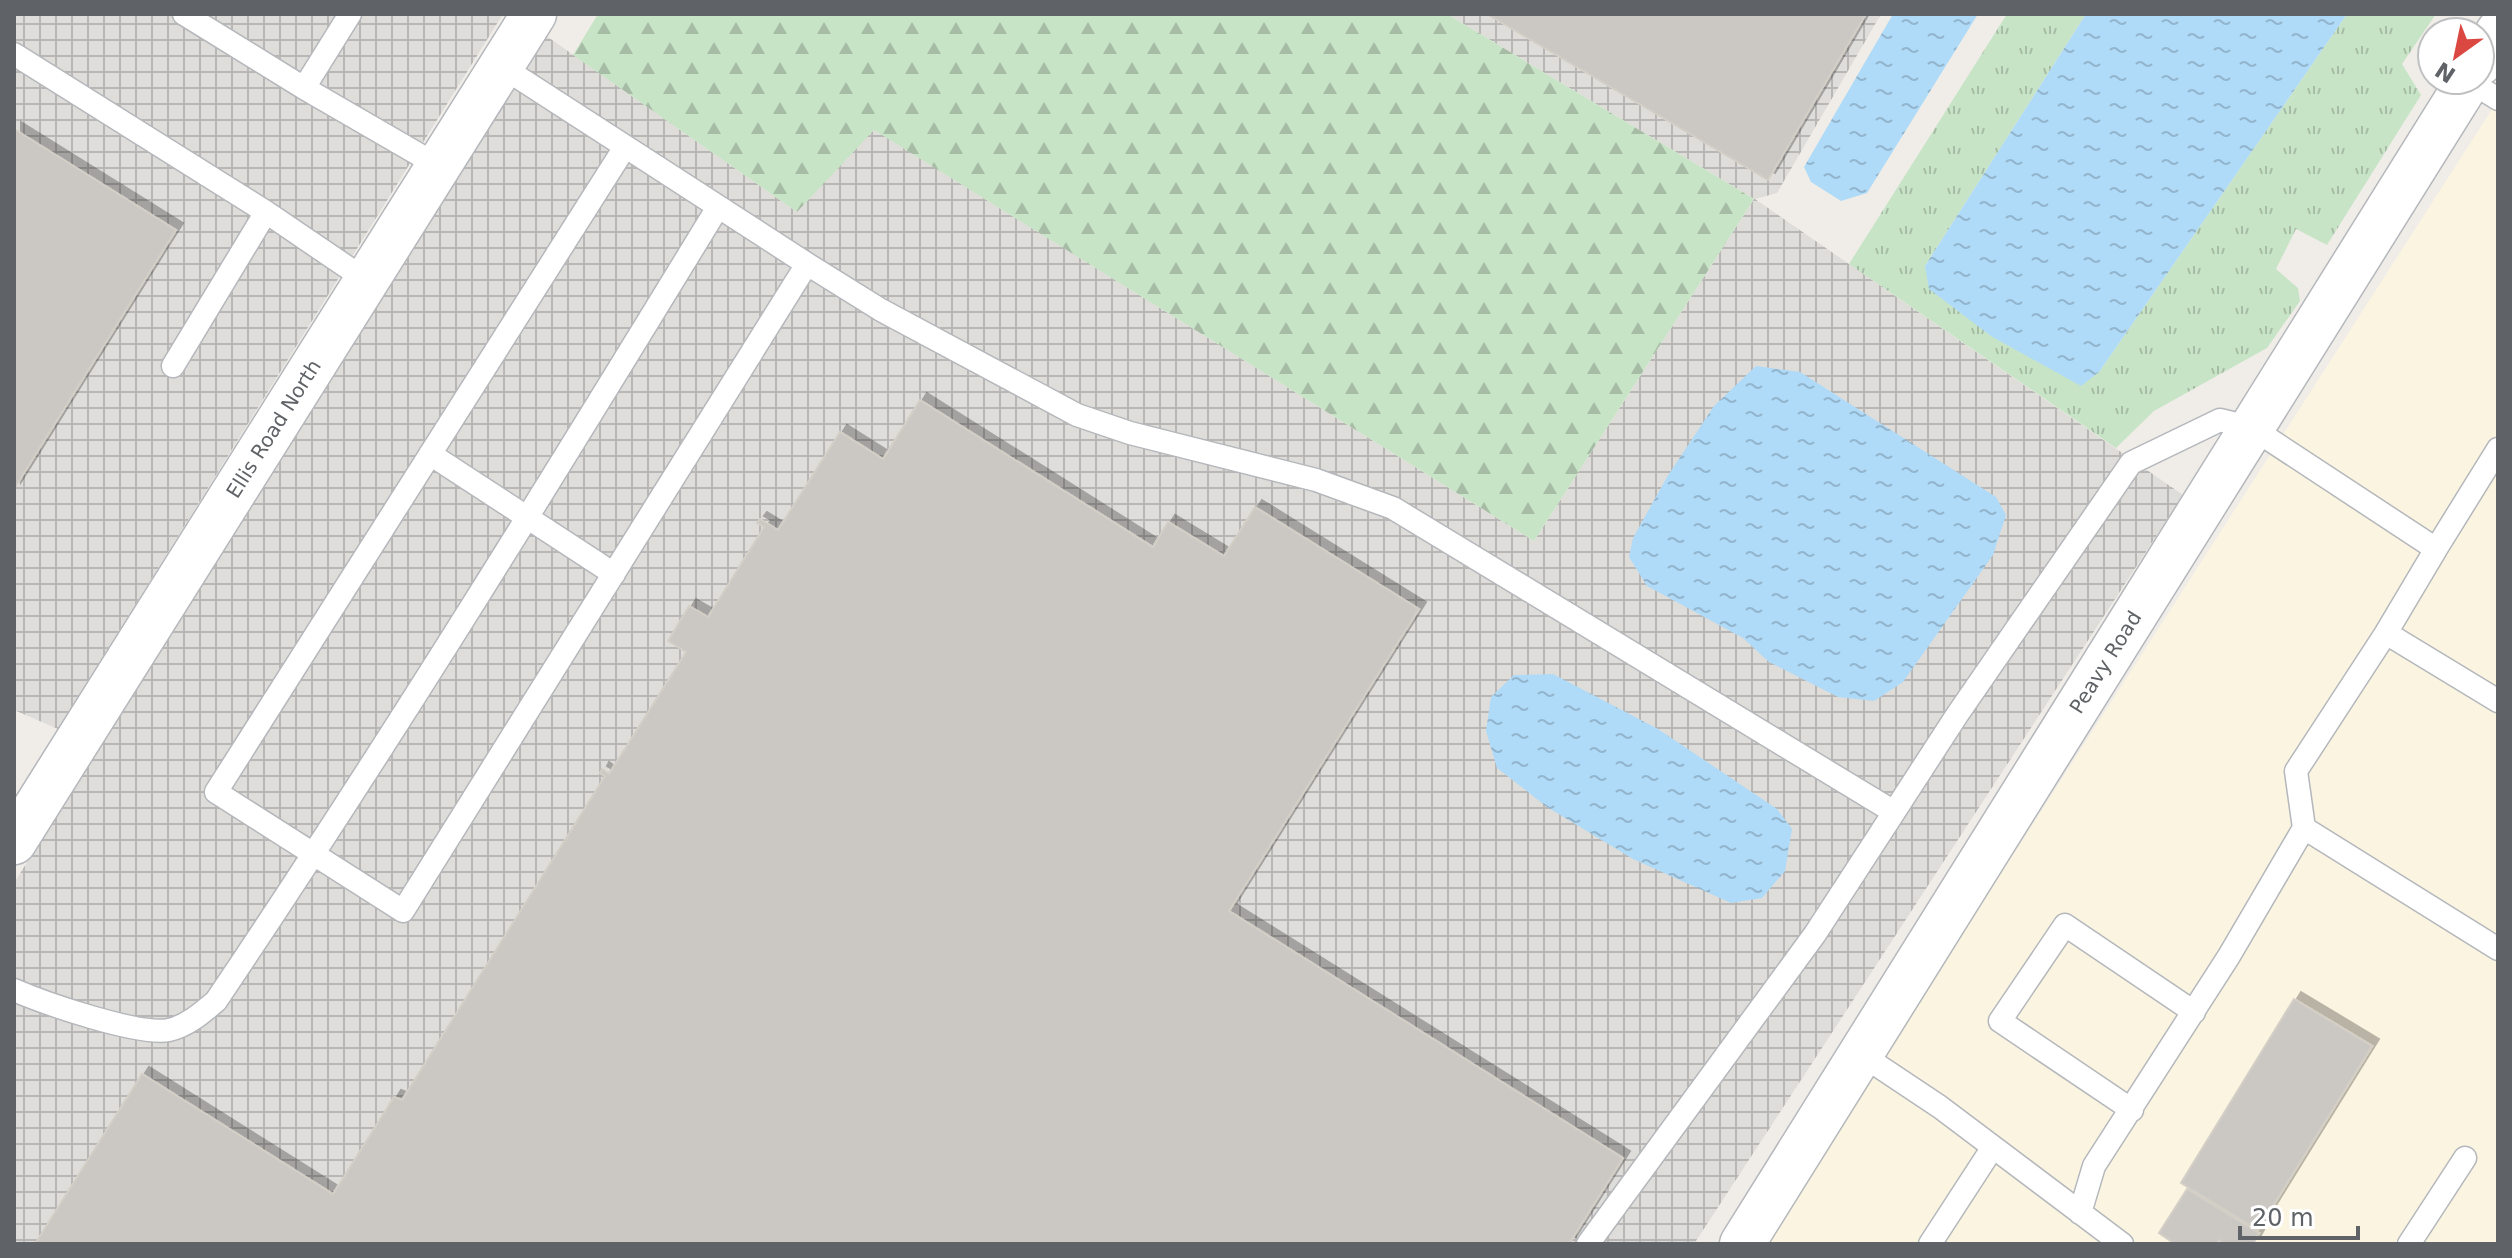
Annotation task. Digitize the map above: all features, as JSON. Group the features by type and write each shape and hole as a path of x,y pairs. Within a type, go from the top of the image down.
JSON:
{"street":[{"name":"Ellis Road North","path":"14,842 534,14"},
{"name":"Peavy Road","path":"1742,1244 2459,96"}],"lane":[{"path":"184,14 437,165"},
{"path":"304,88 350,14"},
{"path":"14,54 266,212 366,280"},
{"path":"501,66 881,310 1077,415 1130,433 1316,480 1393,508 1894,812"},
{"path":"625,147 216,792 403,911 807,264"},
{"path":"14,990 141,1031 169,1030 195,1019 216,1001 315,854 528,518 718,207"},
{"path":"173,366 266,212"},
{"path":"1588,1244 1815,934 1957,715 2131,463 2220,420 2252,428 2436,549"},
{"path":"2080,1213 2094,1166 2194,1012 2304,828 2296,771 2386,633 2498,449"},
{"path":"430,454 614,574"},
{"path":"2386,633 2498,701"},
{"path":"2304,828 2498,949"},
{"path":"2132,1110 2000,1021 2065,925 2194,1012"},
{"path":"1862,1055 1940,1107 2122,1244"},
{"path":"1930,1244 1993,1147"},
{"path":"2409,1244 2465,1158"}],"shaded area":[{"path":"14,14 503,14 58,729 14,710"},
{"path":"1447,14 1881,14 1777,193 1755,199 2183,495 1694,1244 14,1244 14,883 545,35 797,212 873,129 1534,541 1754,199"},
{"path":"2498,100 2498,1244 1763,1244"}],"green space":[{"path":"598,14 1447,14 1754,199 1534,541 874,130 797,212 573,55"},
{"path":"2007,14 2086,14 1925,266 2099,372 2347,14 2436,14 2416,16 2416,43 2402,64 2416,87 2416,96 2420,96 2327,245 2296,229 2276,269 2298,288 2300,301 2267,348 2154,411 2116,448 1849,264"}],"water":[{"path":"1893,14 1978,14 1867,193 1841,201 1811,182 1804,167"},
{"path":"2086,14 2347,14 2099,372 2081,386 1991,336 1929,289 1925,266"},
{"path":"1756,366 1800,372 1996,497 2006,515 1993,555 1903,682 1874,701 1838,697 1769,662 1743,638 1647,586 1629,557 1633,538 1667,477 1714,406"},
{"path":"1553,674 1658,729 1777,809 1792,829 1785,871 1762,898 1731,903 1633,859 1547,807 1497,768 1486,731 1491,697 1514,675"}],"building":[{"path":"1487,14 1866,14 1768,180"},
{"path":"14,129 176,230 14,489"},
{"path":"920,400 1153,547 1168,522 1224,556 1255,507 1419,609 1229,911 1623,1158 1569,1244 35,1244 142,1074 333,1194 394,1097 402,1100 605,776 600,773 602,769 609,774 686,652 668,641 689,606 708,617 764,527 757,523 760,519 778,530 840,432 883,459"},
{"path":"2294,999 2372,1046 2258,1230 2181,1183"},
{"path":"2187,1189 2259,1233 2253,1244 2225,1244 2219,1240 2216,1244 2175,1244 2159,1233"}]}
